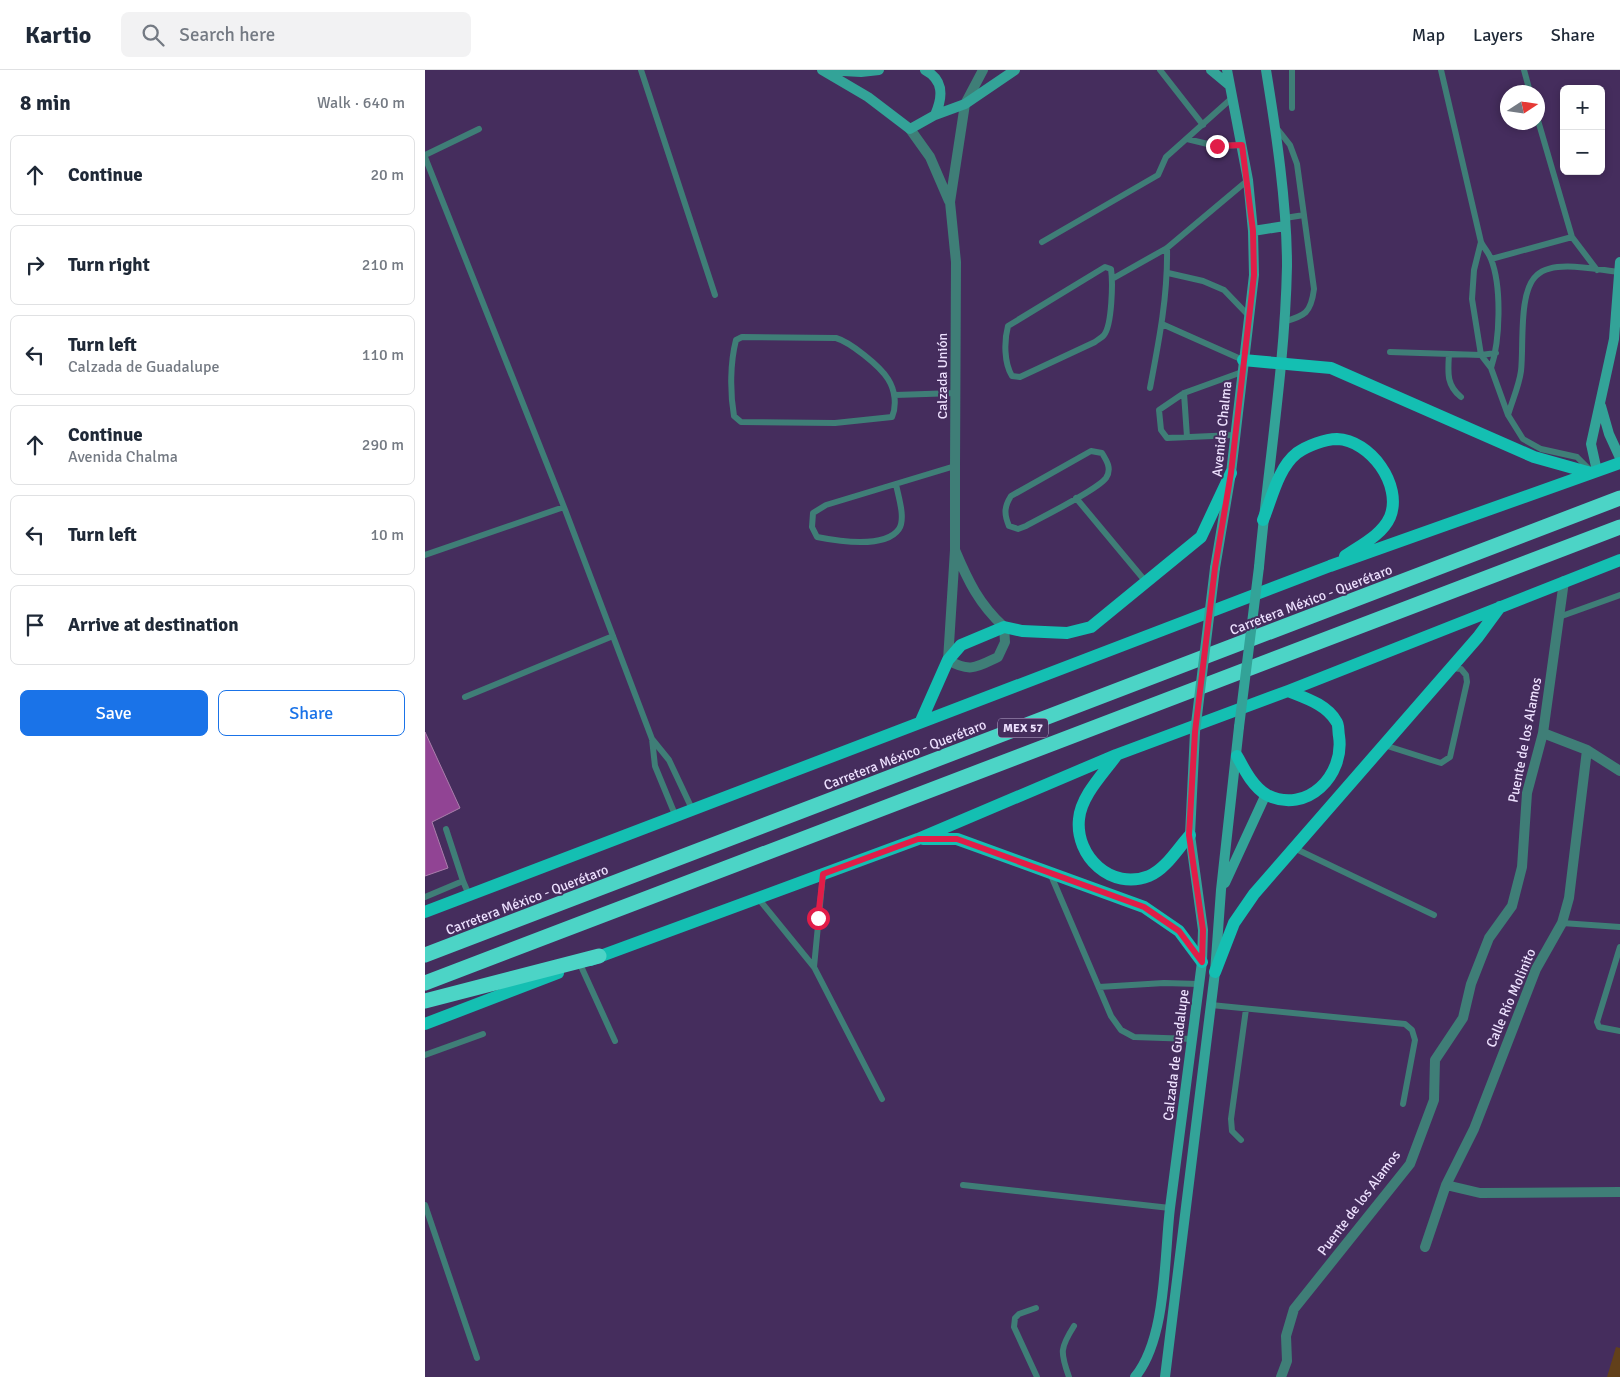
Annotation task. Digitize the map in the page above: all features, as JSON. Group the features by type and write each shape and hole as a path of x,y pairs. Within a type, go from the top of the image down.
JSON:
{"highway":[{"name":"Carretera México - Querétaro","path":"425,956 1620,498"},
{"name":"MEX 57","path":"425,983 1620,527"},
{"path":"425,1001 599,956"}],"main road":[{"path":"822,70 861,72 879,70"},
{"name":"Calzada Unión","path":"822,70 868,97 911,129"},
{"path":"925,70 938,81 941,92 940,104 935,115"},
{"path":"911,129 935,115 965,104 1015,70"},
{"path":"1211,70 1229,85"},
{"name":"Avenida Chalma","path":"1195,732 1215,568 1231,473 1254,275 1253,231 1248,180 1227,70"},
{"path":"1263,520 1281,364 1287,266 1285,222 1266,70"},
{"path":"1253,231 1285,222"},
{"path":"1593,472 1591,444 1601,406 1614,339 1620,267"},
{"path":"1243,366 1281,364 1331,368 1534,457 1593,472"},
{"path":"1601,406 1609,434 1620,458"},
{"path":"1263,520 1282,472 1297,453 1314,444 1337,439 1362,449 1374,457 1388,478 1393,497 1390,516 1378,534 1330,566"},
{"path":"425,912 1330,566 1620,463"},
{"path":"921,721 948,660 961,645 1004,627 1022,631 1067,633 1091,627 1201,537 1231,473"},
{"name":"Calzada de Guadalupe","path":"1166,1377 1215,972 1221,890 1263,520"},
{"path":"425,1024 599,956 918,839 1116,755 1620,560"},
{"path":"1215,972 1235,923 1254,894 1451,668 1500,607"},
{"path":"1237,756 1248,776 1266,794 1288,802 1312,794 1332,776 1341,750 1337,722 1321,705 1288,690"},
{"name":"Calzada de Guadalupe","path":"1135,1377 1149,1354 1157,1331 1170,1208 1202,962 1203,930 1189,835 1195,732"},
{"path":"1116,755 1087,796 1079,818 1080,837 1086,853 1093,863 1102,871 1116,878 1133,879 1149,876 1161,867 1189,835"},
{"path":"1221,890 1266,794"},
{"path":"918,839 957,839 1144,907 1179,931 1202,962"}],"street":[{"name":"Calzada Unión","path":"948,660 955,550 956,262 950,202 965,104 983,70"},
{"name":"Calzada Unión","path":"911,129 930,157 950,202"},
{"name":"Calzada Unión","path":"955,550 971,589 1004,627"},
{"name":"Puente de los Alamos","path":"1281,1377 1287,1361 1286,1336 1295,1309 1410,1164 1434,1100 1435,1060 1463,1018 1471,984 1489,938 1512,906 1522,867 1527,793 1543,733 1564,581"},
{"path":"948,660 957,665 973,669 998,658 1005,642 1004,627"},
{"path":"1543,733 1587,750 1620,771"},
{"name":"Calle Río Molinito","path":"1425,1247 1446,1185 1474,1129 1536,969 1562,923 1569,898 1587,750"},
{"path":"1446,1185 1480,1193 1620,1192"}],"lane":[{"path":"641,70 715,295"},
{"path":"1160,70 1203,125"},
{"path":"1292,70 1292,108"},
{"path":"1441,70 1481,242 1491,259 1499,303 1496,353 1491,368"},
{"path":"1524,70 1529,85"},
{"path":"1042,242 1158,175 1166,157 1232,98"},
{"path":"1273,124 1283,133 1297,164 1313,289 1312,303 1307,312 1300,317 1283,322"},
{"path":"479,129 425,156 613,636 652,739 655,766 676,817"},
{"path":"1541,130 1572,237 1597,270"},
{"path":"1187,139 1217,146 1242,145"},
{"path":"1112,279 1167,248 1248,180"},
{"path":"1285,222 1304,215"},
{"path":"1491,259 1572,237"},
{"path":"1481,242 1474,270 1472,299 1481,355 1491,368 1508,415 1523,439 1541,449 1577,457 1593,472"},
{"path":"1150,388 1162,324 1167,273 1167,248"},
{"path":"1508,415 1521,374 1527,288 1537,274 1549,269 1572,266 1597,270 1620,267"},
{"path":"1105,267 1111,269 1112,279 1107,326 1104,336 1020,377 1013,376 1008,369 1006,336 1008,326 1105,267"},
{"path":"1167,273 1203,281 1224,290 1250,317"},
{"path":"1162,324 1243,366"},
{"path":"742,337 836,338 846,341 888,379 895,395 895,411 892,417 884,419 835,423 741,422 734,416 733,406 735,340 742,337"},
{"path":"1390,352 1481,355 1496,353"},
{"path":"1449,354 1448,381 1453,390 1461,397"},
{"path":"1235,435 1167,438 1163,435 1159,410 1184,393 1243,366"},
{"path":"895,395 955,393"},
{"path":"1184,393 1187,437"},
{"path":"1091,451 1102,453 1108,462 1108,471 1105,479 1076,498 1018,529 1009,526 1004,515 1006,503 1011,496 1084,454 1091,451"},
{"path":"895,484 902,519 899,529 890,536 861,543 845,543 817,537 812,527 813,513 826,505 895,484 955,466"},
{"path":"1076,498 1146,582"},
{"path":"425,555 564,507"},
{"path":"1559,617 1620,595"},
{"path":"465,697 613,636"},
{"path":"1384,745 1429,761 1441,763 1450,757 1467,682 1466,675 1461,669 1451,668"},
{"path":"652,739 669,760 693,811"},
{"path":"446,829 469,895"},
{"path":"1294,848 1434,915"},
{"path":"1050,873 1111,1016 1121,1030 1134,1037 1193,1039"},
{"path":"814,966 823,874"},
{"path":"425,897 463,881"},
{"path":"758,898 814,966 881,1099"},
{"path":"1562,923 1620,926"},
{"path":"1620,947 1597,1022 1599,1027 1620,1031"},
{"path":"580,964 615,1041"},
{"path":"1099,987 1164,983 1199,984"},
{"path":"1211,1005 1405,1024 1412,1030 1415,1040 1403,1104"},
{"path":"1241,1140 1232,1132 1231,1119 1247,1009"},
{"path":"425,1055 483,1034"},
{"path":"963,1186 1170,1208"},
{"path":"425,1205 477,1358"},
{"path":"1036,1308 1019,1314 1015,1318 1014,1327 1037,1377"},
{"path":"1069,1377 1061,1355 1063,1342 1074,1326"}],"shaded area":[{"path":"1616,1347 1620,1348 1620,1377 1607,1377"}],"building":[{"path":"425,732 460,808 432,822 448,868 425,876"}],"route":[{"path":"818,918 823,874 918,839 957,839 1144,907 1179,931 1202,962 1203,930 1200,898 1189,835 1195,732 1215,568 1231,473 1254,275 1253,231 1248,180 1242,145 1217,146"}]}
